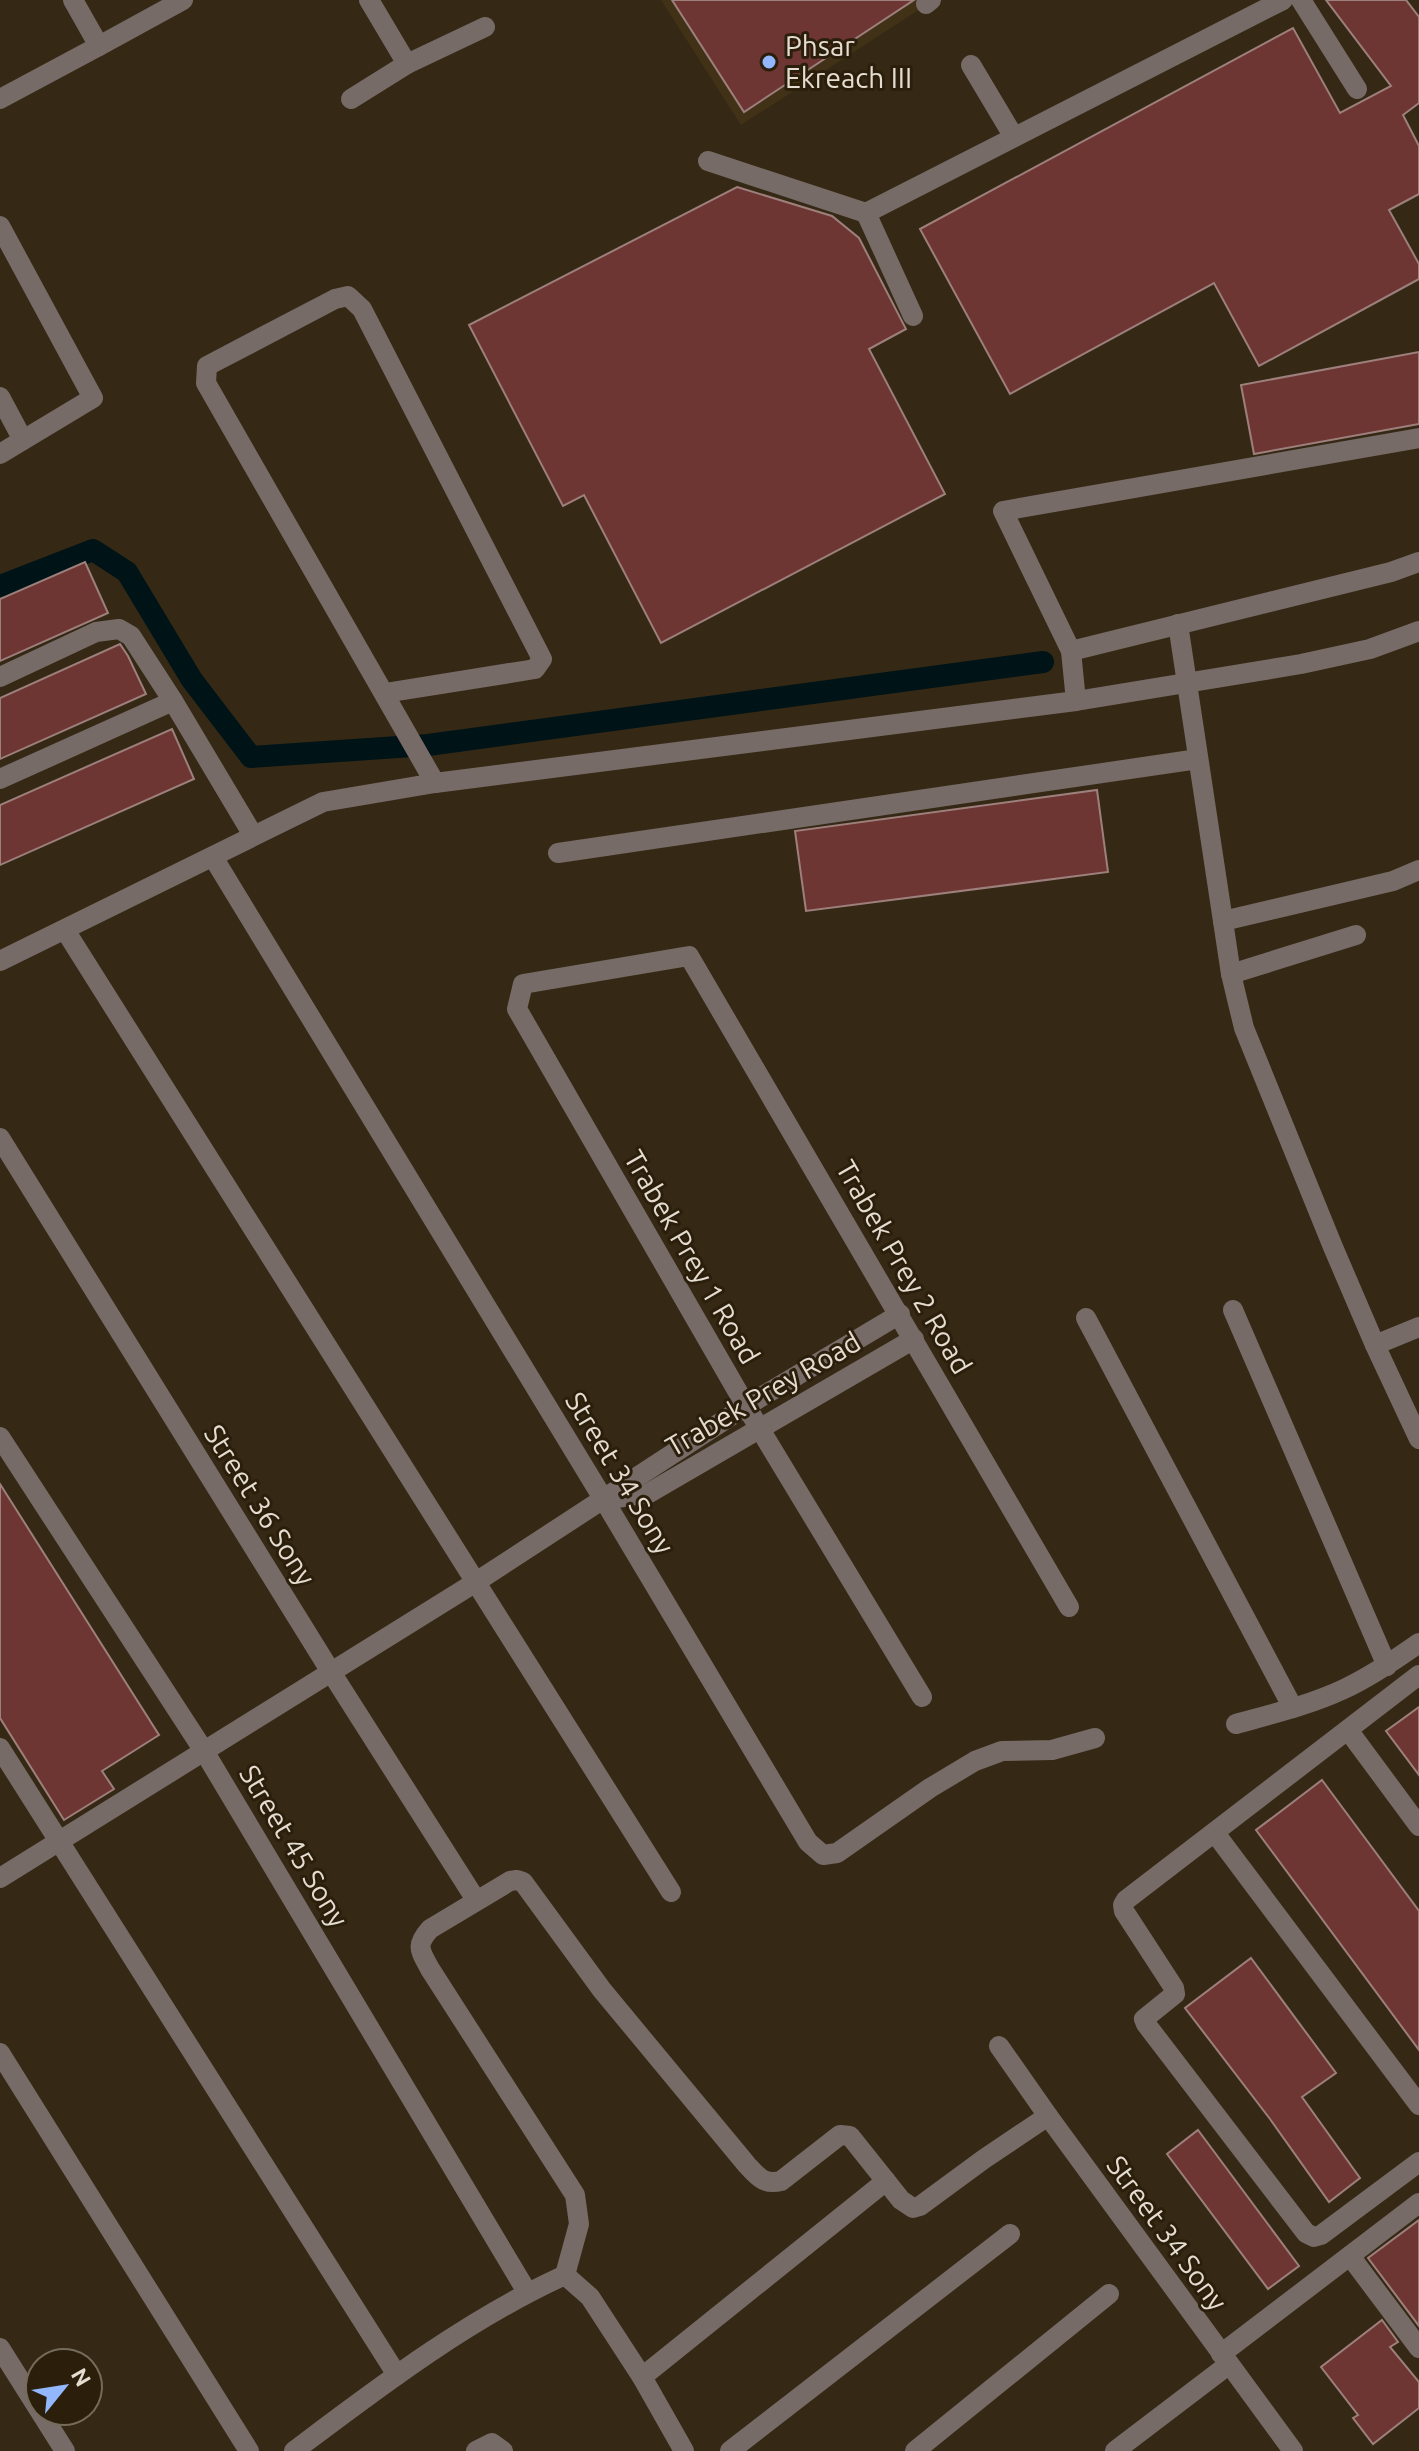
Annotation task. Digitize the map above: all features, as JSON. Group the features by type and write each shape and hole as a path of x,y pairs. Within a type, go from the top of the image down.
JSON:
{"street":[{"path":"73,0 99,46"},
{"path":"0,99 183,0"},
{"path":"369,0 407,64"},
{"path":"708,161 866,213 1283,0"},
{"path":"1301,0 1357,89"},
{"path":"351,99 407,64 485,27"},
{"path":"971,65 1014,137"},
{"path":"866,213 913,316"},
{"path":"0,226 93,398 0,454"},
{"path":"389,700 535,669 542,659 362,309 348,296 335,299 207,366 206,383 430,775"},
{"path":"0,397 23,440"},
{"path":"1076,701 1071,651 1003,511 1419,438"},
{"path":"1071,651 1391,572 1419,562"},
{"path":"1178,624 1231,974 1244,1028 1375,1345 1419,1439"},
{"path":"0,677 96,632 119,629 131,636 253,835"},
{"path":"0,961 323,802 430,775 1076,701 1301,664 1356,652 1419,631"},
{"path":"0,779 173,701"},
{"path":"558,853 1198,759"},
{"name":"Street 34 Sony","path":"213,857 808,1842 823,1855 837,1853 930,1788 975,1761 1002,1751 1052,1750 1095,1738"},
{"path":"1223,921 1393,881 1419,870"},
{"path":"65,930 671,1892"},
{"path":"1231,974 1356,935"},
{"name":"Trabek Prey 2 Road","path":"689,956 1069,1607"},
{"name":"Trabek Prey 1 Road","path":"689,956 523,984 517,1009 746,1406 922,1697"},
{"name":"Street 36 Sony","path":"0,1138 476,1900"},
{"path":"1233,1310 1387,1666"},
{"name":"Trabek Prey Road","path":"604,1500 746,1406 900,1314"},
{"path":"1086,1318 1293,1708"},
{"path":"1375,1345 1419,1327"},
{"name":"Trabek Prey Road","path":"604,1500 649,1493 914,1339"},
{"name":"Street 45 Sony","path":"0,1437 204,1751 527,2292"},
{"path":"0,1878 604,1500"},
{"path":"1236,1724 1342,1690 1387,1666 1419,1643"},
{"path":"1419,1675 1123,1905 1174,1988 1175,1994 1144,2019 1146,2024 1306,2233 1314,2237 1321,2235 1419,2162"},
{"path":"1348,1730 1419,1826"},
{"path":"0,1748 397,2375"},
{"path":"1215,1833 1419,2105"},
{"path":"565,2275 579,2224 575,2195 420,1950 421,1939 430,1929 510,1881 523,1882 602,1990 763,2182 781,2181 840,2135 850,2136 901,2200 913,2208 1048,2116"},
{"name":"Street 34 Sony","path":"999,2046 1293,2451"},
{"path":"0,2053 249,2451"},
{"path":"642,2377 886,2181"},
{"path":"1115,2451 1350,2256 1419,2203"},
{"path":"730,2451 1010,2234"},
{"path":"1350,2256 1419,2348"},
{"path":"294,2451 397,2375 527,2292 565,2275"},
{"path":"565,2275 590,2297 642,2377 684,2451"},
{"path":"915,2451 1109,2294"},
{"path":"0,2348 65,2451"},
{"path":"476,2451 492,2443 503,2451"}],"shaded area":[{"name":"Phsar Ekreach III","path":"661,0 934,0 741,125"}],"building":[{"name":"Phsar Ekreach III","path":"672,0 914,0 744,112"},
{"path":"1326,0 1406,0 1419,17 1419,103 1403,115 1419,146 1419,194 1389,210 1419,264 1419,279 1259,366 1214,283 1010,394 920,229 1293,28 1340,113 1391,86"},
{"path":"737,187 832,216 859,238 906,329 869,349 945,494 661,643 584,495 563,506 469,325"},
{"path":"1419,352 1419,424 1254,454 1241,385"},
{"path":"85,562 108,613 0,661 0,599"},
{"path":"120,644 146,694 0,759 0,698"},
{"path":"172,729 194,779 0,865 0,805"},
{"path":"1097,790 1108,872 806,911 795,831"},
{"path":"0,1484 159,1735 102,1771 114,1789 64,1820 0,1718"},
{"path":"1419,1707 1419,1775 1386,1731"},
{"path":"1322,1780 1419,1911 1419,2050 1256,1830"},
{"path":"1251,1958 1336,2073 1302,2097 1360,2178 1329,2202 1185,2008"},
{"path":"1198,2130 1299,2266 1268,2289 1167,2154"},
{"path":"1419,2220 1419,2326 1368,2258"},
{"path":"1382,2320 1398,2342 1390,2347 1419,2382 1419,2408 1373,2444 1353,2418 1358,2415 1321,2367"}],"waterway":[{"path":"0,586 93,550 127,572 192,680 251,757 428,745 1043,662"}],"place":[{"name":"Phsar Ekreach III","path":"769,62"}]}
